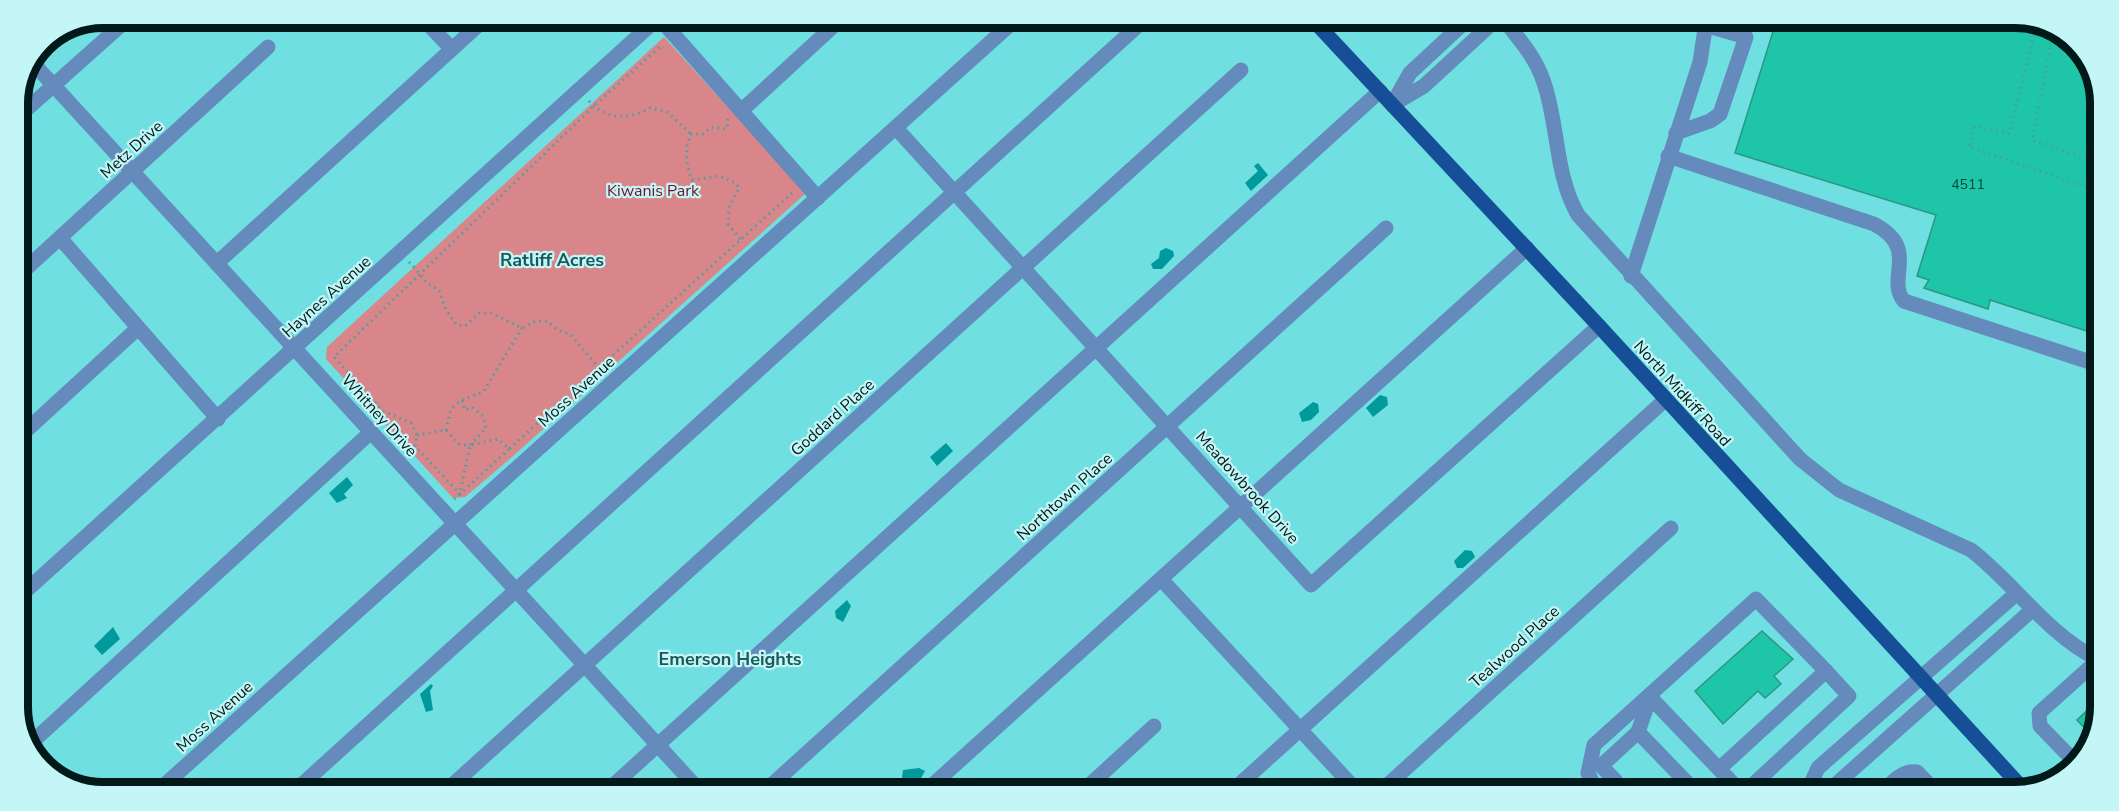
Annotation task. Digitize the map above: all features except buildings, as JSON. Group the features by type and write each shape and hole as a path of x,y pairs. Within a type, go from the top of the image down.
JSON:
{"main road":[{"name":"North Midkiff Road","path":"1321,28 1527,248 2017,782"}],"street":[{"path":"28,108 118,28"},
{"path":"432,28 452,49"},
{"path":"217,263 475,28"},
{"name":"Haynes Avenue","path":"29,588 648,28"},
{"path":"665,28 738,118 818,198"},
{"path":"738,118 832,28"},
{"name":"Moss Avenue","path":"168,782 1006,28"},
{"path":"305,782 1135,28"},
{"path":"1392,105 1410,73 1458,28"},
{"path":"1392,105 1424,86 1487,28"},
{"path":"1510,28 1532,56 1543,81 1562,178 1571,204 1595,237 1631,276 1816,474 1846,494 1971,550 2054,631 2090,655"},
{"path":"1631,276 1700,63 1704,28"},
{"path":"1676,133 1710,122 1720,114 1746,37 1718,28"},
{"name":"Metz Drive","path":"28,267 268,47"},
{"name":"Whitney Drive","path":"38,68 692,782"},
{"name":"Goddard Place","path":"456,782 1241,70"},
{"path":"617,782 1380,91"},
{"name":"Meadowbrook Drive","path":"896,128 1311,585 1599,326"},
{"path":"1668,156 1874,224 1885,232 1897,248 1901,263 1897,288 1904,301 2090,362"},
{"name":"Northtown Place","path":"775,782 1386,228"},
{"path":"60,238 218,418"},
{"path":"936,782 1527,248"},
{"path":"29,428 138,328"},
{"path":"1242,782 1665,400"},
{"path":"36,738 371,432"},
{"name":"Tealwood Place","path":"1391,782 1671,528"},
{"path":"1161,579 1349,782"},
{"path":"1812,782 1818,768 2017,593"},
{"path":"1592,782 1588,773 1594,745 1623,717 1650,697 1756,599 1849,696 1754,782"},
{"path":"1838,782 2033,609"},
{"path":"2071,758 2040,726 2039,713 2090,666"},
{"path":"1719,769 1826,671"},
{"path":"1615,780 1602,766 1638,732 1650,697"},
{"path":"1650,697 1733,782"},
{"path":"1093,782 1154,726"},
{"path":"1638,732 1686,782"},
{"path":"1893,782 1902,774 1910,771 1917,772 1927,782"}],"path":[{"path":"2035,32 2009,134 1975,126 1969,147 2090,189"},
{"path":"2052,39 2032,140 2090,160"},
{"path":"460,494 415,446 417,435 411,423 383,411 334,357 594,106 661,45 668,53"},
{"path":"579,90 594,106 619,117 633,117 651,108 667,112 691,134 703,134 711,128 727,129 729,117 738,118"},
{"path":"691,134 686,145 692,180 719,176 736,183 739,188 729,207 728,224 741,240 757,253"},
{"path":"460,494 794,191 787,183"},
{"path":"400,253 420,273 428,286 439,290 446,310 457,325 465,326 479,313 491,313 522,328"},
{"path":"446,430 451,409 462,400 483,392 522,328 535,321 547,321 558,330 571,335 611,384"},
{"path":"460,494 470,445 486,428 483,416 472,407 465,410 462,400"},
{"path":"417,435 446,430"},
{"path":"446,430 460,445 498,439 509,449"}],"green space":[{"name":"Kiwanis Park","path":"664,37 806,193 512,457 465,497 453,498 326,359 327,347"}],"shaded area":[{"path":"1258,163 1268,175 1251,191 1245,183 1258,171 1254,166"},
{"path":"1166,248 1173,251 1174,256 1162,269 1153,269 1151,264 1159,258 1160,251"},
{"path":"1380,395 1387,397 1388,405 1373,417 1366,408"},
{"path":"1313,402 1318,404 1319,412 1311,420 1302,422 1299,413"},
{"path":"946,443 953,451 937,466 930,457"},
{"path":"347,477 353,485 344,494 347,498 337,503 329,493"},
{"path":"1465,550 1472,551 1475,557 1463,568 1457,568 1454,561"},
{"path":"847,600 851,606 843,622 836,618 835,611"},
{"path":"113,627 120,639 102,655 94,646"},
{"path":"431,684 433,686 430,691 433,710 426,712 420,694"},
{"path":"919,768 925,771 921,778 908,780 902,778 903,770"}],"district":[{"name":"Ratliff Acres","path":"552,260"},
{"name":"Emerson Heights","path":"730,659"}]}
